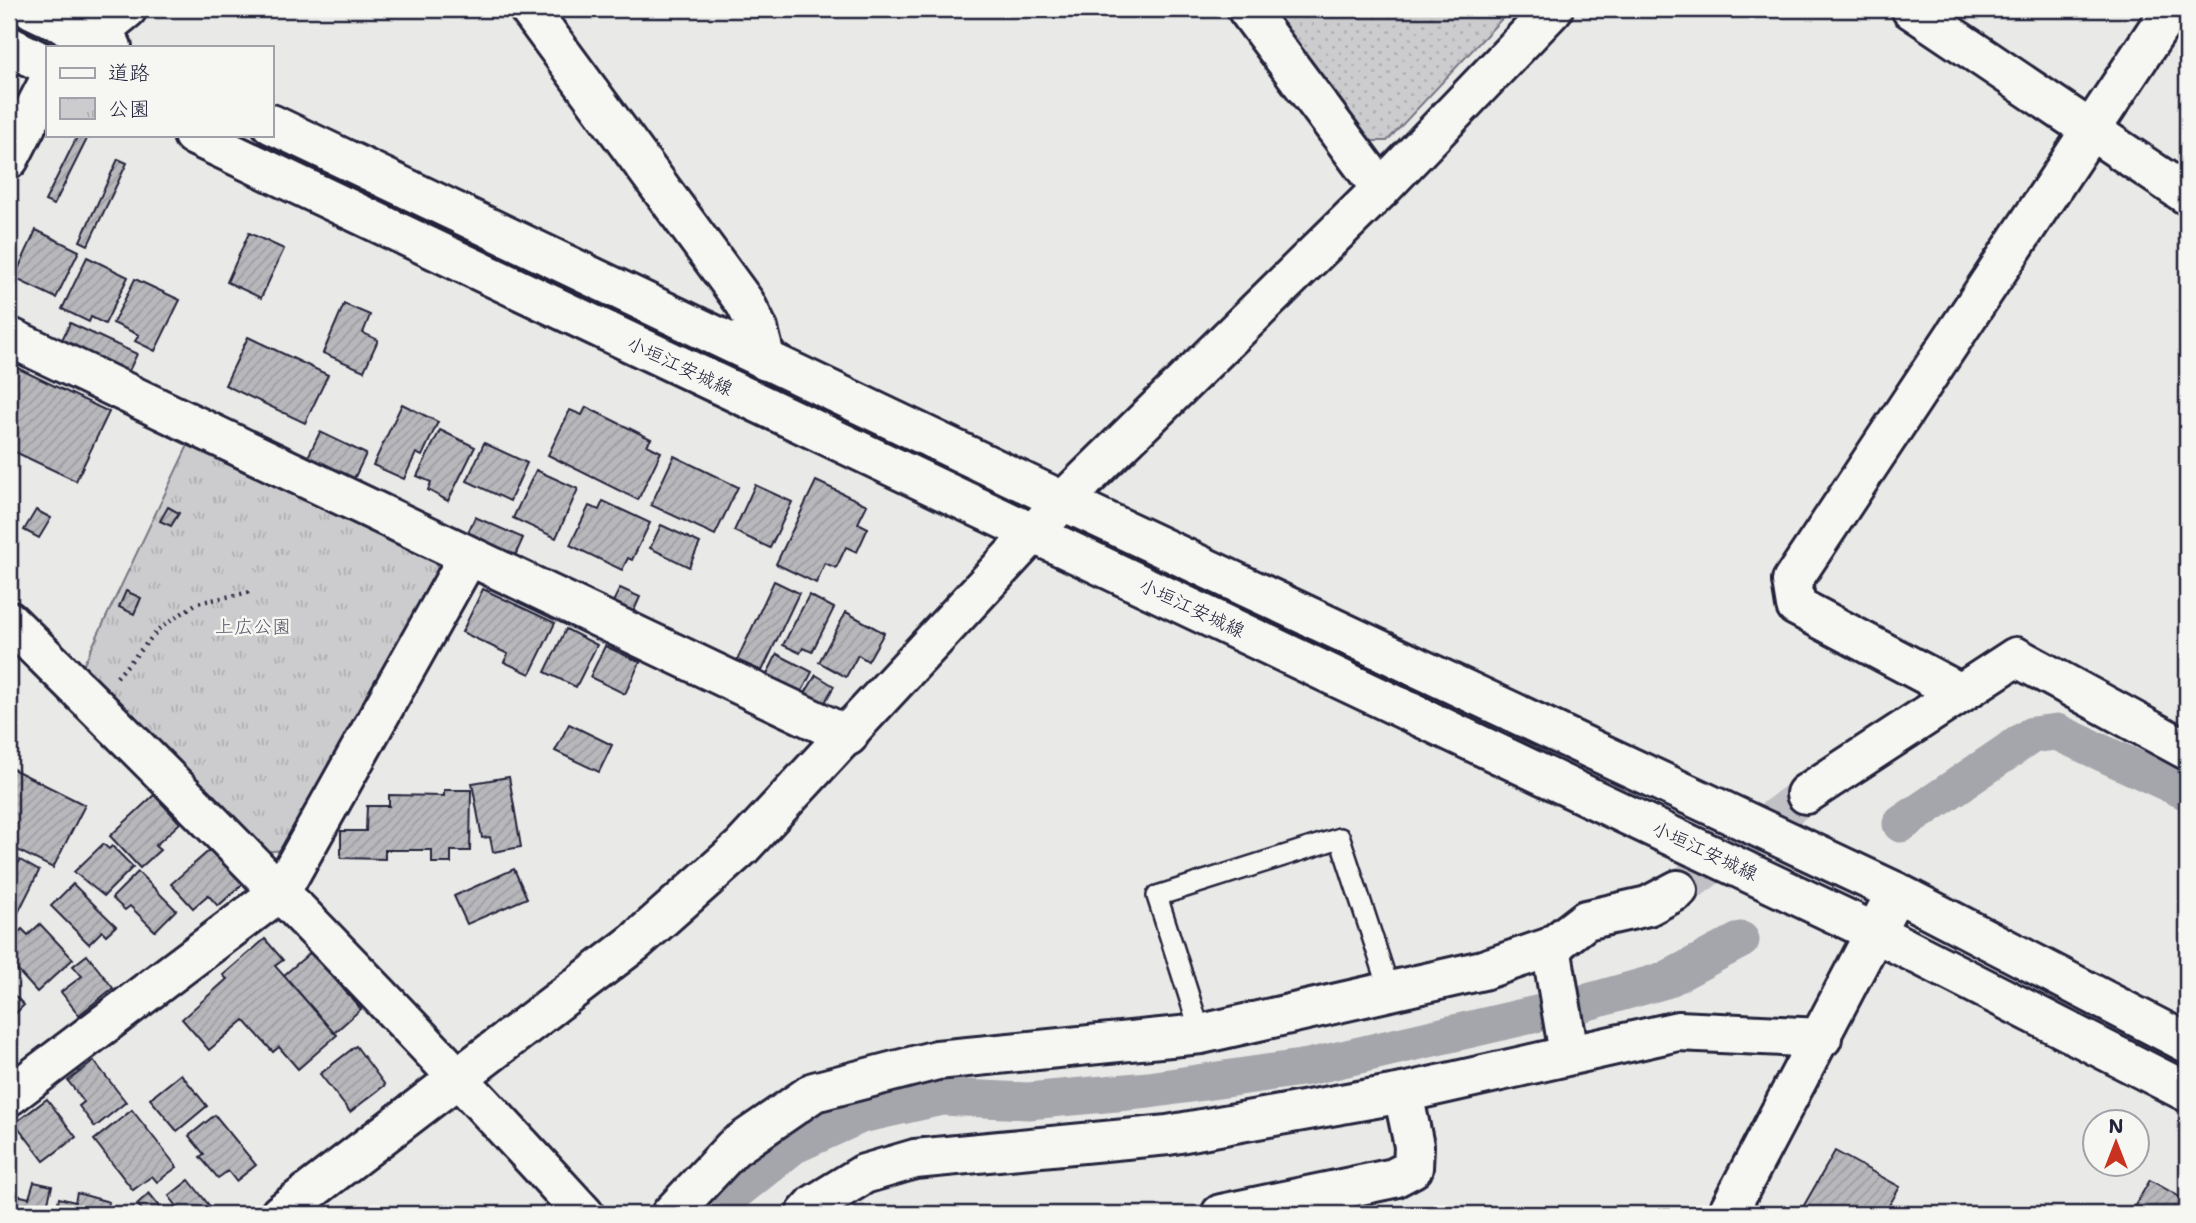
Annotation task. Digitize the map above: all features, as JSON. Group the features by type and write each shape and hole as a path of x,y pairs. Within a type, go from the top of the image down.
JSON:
{"street":[{"path":"32,9 94,44 127,9"},
{"path":"528,9 745,303 758,329 766,361"},
{"path":"1247,9 1381,189"},
{"path":"279,1214 634,943 742,847 848,736 1063,501 1381,189 1553,9"},
{"path":"1911,9 2187,195"},
{"path":"1959,692 1796,606 1792,581 2171,9"},
{"path":"9,46 46,64"},
{"path":"9,159 46,87"},
{"path":"273,125 766,361 1896,892 2187,1043"},
{"name":"小垣江安城線","path":"194,136 1876,933 2187,1092"},
{"path":"9,337 848,736"},
{"path":"9,1096 281,891 468,557"},
{"path":"9,621 281,891 458,1076 584,1214"},
{"path":"1806,794 2016,657 2187,750"},
{"path":"670,1214 733,1148 814,1092 937,1060 1201,1034 1483,970 1553,961 1586,920 1648,906 1678,890"},
{"path":"1727,1214 1822,1038 1896,892"},
{"path":"1553,961 1568,1045"},
{"path":"806,1214 815,1204 864,1174 915,1158 1168,1135 1404,1093 1568,1045 1678,1031 1822,1038"},
{"path":"1221,1214 1394,1178 1413,1168 1414,1146 1404,1093"}],"lane":[{"path":"1201,1034 1157,896 1340,838 1390,991"}],"path":[{"path":"94,704 159,629 197,603 251,592"}],"green space":[{"path":"1269,9 1511,9 1387,141 1369,141"},
{"name":"上広公園","path":"190,441 433,556 439,572 284,850 262,852 83,666"}],"building":[{"path":"78,136 88,136 54,205 45,201"},
{"path":"118,159 127,163 88,245 80,241"},
{"path":"36,230 79,251 56,298 14,278"},
{"path":"249,233 284,249 261,298 227,282"},
{"path":"87,257 128,277 105,324 91,317 89,322 62,309"},
{"path":"135,279 180,300 155,351 135,341 139,335 113,323"},
{"path":"344,304 370,315 363,333 378,340 364,371 323,353"},
{"path":"70,323 137,354 127,375 60,344"},
{"path":"248,337 328,375 305,423 225,385"},
{"path":"9,364 109,412 76,481 9,449"},
{"path":"402,404 438,422 422,456 416,453 404,479 373,465"},
{"path":"586,407 651,439 647,445 661,452 638,500 548,455 570,410 582,415"},
{"path":"440,430 475,447 448,501 428,490 431,482 417,476"},
{"path":"320,432 366,454 353,481 307,459"},
{"path":"484,443 527,463 510,501 467,481"},
{"path":"674,456 738,487 715,535 651,505"},
{"path":"536,470 578,489 556,538 513,518"},
{"path":"816,481 867,505 858,523 868,528 857,552 846,547 836,568 825,563 816,583 776,564"},
{"path":"755,485 792,502 770,548 734,531"},
{"path":"603,501 650,523 632,560 628,558 622,570 570,545 589,506 599,510"},
{"path":"168,507 179,513 171,526 160,521"},
{"path":"36,510 51,518 39,538 24,530"},
{"path":"475,517 523,538 514,558 466,537"},
{"path":"661,525 700,543 689,567 650,548"},
{"path":"774,581 799,593 762,671 737,660"},
{"path":"620,588 640,597 632,615 611,606"},
{"path":"483,589 555,623 530,674 504,662 508,654 462,632"},
{"path":"126,591 141,598 134,614 119,607"},
{"path":"809,595 834,608 812,652 803,648 800,653 783,645"},
{"path":"846,612 884,633 868,661 858,655 846,677 819,662"},
{"path":"566,629 597,645 576,687 545,672"},
{"path":"605,646 640,662 625,694 590,677"},
{"path":"777,654 812,672 800,695 765,678"},
{"path":"816,675 834,686 823,706 804,695"},
{"path":"569,724 612,745 599,772 555,751"},
{"path":"9,767 85,805 53,868 9,846"},
{"path":"509,777 521,847 493,852 490,837 482,838 472,783"},
{"path":"444,790 471,790 470,851 451,851 451,863 432,863 432,850 385,850 385,859 341,858 341,831 366,831 367,806 389,806 389,795 444,796"},
{"path":"154,795 180,823 155,846 160,850 140,868 110,836"},
{"path":"103,844 109,849 112,846 133,867 104,896 74,872"},
{"path":"211,849 243,884 218,906 208,895 193,908 171,884"},
{"path":"20,860 39,871 14,921 9,919 9,881"},
{"path":"514,869 527,898 467,924 454,896"},
{"path":"138,872 176,910 155,931 130,906 125,910 112,898"},
{"path":"73,884 116,926 106,935 102,931 89,944 51,906"},
{"path":"40,924 73,959 37,992 9,961 9,942 22,929 28,935"},
{"path":"265,939 283,960 275,966 337,1035 298,1069 279,1047 273,1052 244,1020 209,1050 182,1019 227,979 223,975"},
{"path":"311,952 361,1009 334,1033 284,975"},
{"path":"87,955 113,988 79,1015 61,992 82,976 73,966"},
{"path":"9,990 24,1005 9,1020"},
{"path":"356,1046 385,1085 350,1112 320,1074"},
{"path":"94,1061 126,1102 95,1127 79,1106 84,1102 68,1081"},
{"path":"181,1074 207,1106 177,1131 150,1099"},
{"path":"47,1099 76,1137 44,1161 15,1123"},
{"path":"132,1110 177,1167 157,1182 152,1176 133,1190 94,1140"},
{"path":"215,1115 256,1165 236,1181 228,1171 218,1178 200,1157 204,1154 189,1136"},
{"path":"1835,1151 1900,1187 1884,1214 1799,1214"},
{"path":"189,1180 216,1214 183,1214 169,1196"},
{"path":"2150,1180 2187,1201 2187,1214 2130,1214"},
{"path":"34,1182 52,1186 45,1214 9,1214 9,1193 29,1198"},
{"path":"77,1193 109,1202 106,1214 55,1214 59,1198 75,1202"},
{"path":"149,1193 166,1214 146,1214 137,1204"}],"waterway":[{"path":"1901,824 2032,735 2057,732 2187,792"},
{"path":"717,1214 734,1193 793,1146 861,1115 942,1097 1028,1101 1149,1090 1308,1067 1584,1003 1666,980 1741,940"}],"tunnel":[{"path":"1678,890 1806,794"}]}
